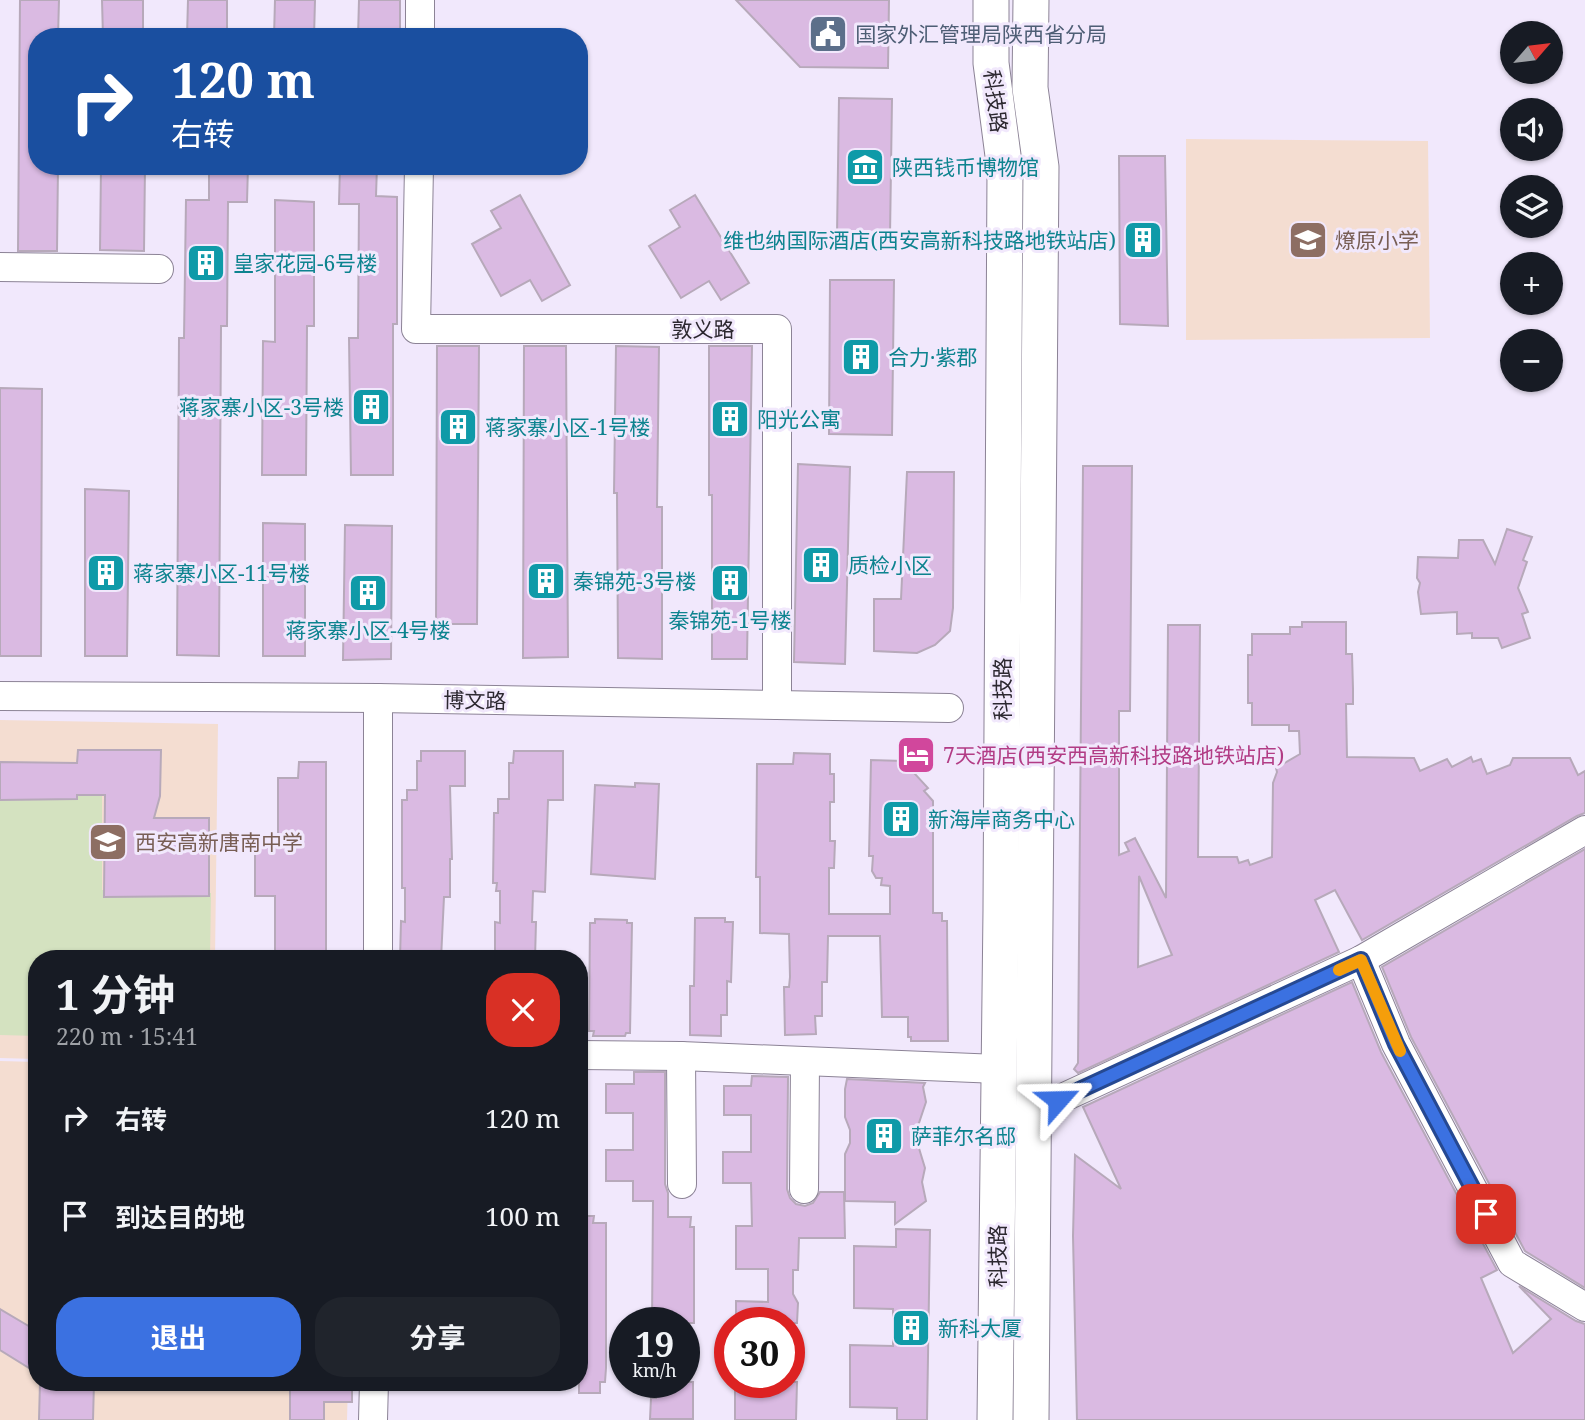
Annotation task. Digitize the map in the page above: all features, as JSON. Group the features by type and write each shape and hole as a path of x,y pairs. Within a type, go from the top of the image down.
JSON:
{"main road":[{"name":"科技路","path":"991,0 991,63 1004,172 1001,896 995,1420"},
{"name":"科技路","path":"1031,0 1030,88 1041,167 1031,1420"}],"street":[{"path":"420,0 420,28"},
{"name":"敦义路","path":"419,175 416,329 777,328 777,705"},
{"path":"0,267 159,269"},
{"name":"博文路","path":"0,696 378,698 949,708"},
{"path":"378,698 378,950"},
{"path":"1032,1112 1361,960 1585,830"},
{"path":"1361,960 1396,1044 1512,1263 1585,1307"},
{"path":"588,1055 681,1056 998,1069"},
{"path":"681,1056 682,1184"},
{"path":"804,1189 805,1063"},
{"path":"373,1420 374,1391"}],"shaded area":[{"name":"燎原小学","path":"1186,139 1428,141 1430,338 1186,340"},
{"name":"西安高新唐南中学","path":"0,720 218,724 215,950 28,950 28,1059 0,1058"},
{"path":"0,1061 28,1062 28,1391 348,1391 347,1420 0,1420"}],"green space":[{"path":"0,795 102,796 102,890 211,893 210,950 28,950 28,1036 0,1035"}],"building":[{"path":"20,0 59,0 58,28 28,28 28,175 58,175 57,251 18,251"},
{"path":"102,0 143,0 143,28 103,28"},
{"path":"188,0 227,0 227,28 187,28"},
{"path":"275,0 315,0 314,28 274,28"},
{"path":"359,0 400,0 400,28 358,28"},
{"name":"国家外汇管理局陕西省分局","path":"736,0 889,0 888,68 800,67"},
{"name":"陕西钱币博物馆","path":"839,98 892,99 890,236 837,235"},
{"name":"维也纳国际酒店(西安高新科技路地铁站店)","path":"1119,156 1165,156 1168,326 1120,324"},
{"path":"101,175 145,175 144,251 100,250"},
{"path":"209,175 248,175 247,202 228,202 227,326 221,326 219,656 177,655 179,338 184,338 186,200 209,200"},
{"path":"340,175 377,175 376,196 397,197 397,324 393,324 393,475 351,475 349,338 358,338 359,204 339,204"},
{"path":"520,195 570,285 542,301 530,280 501,296 472,244 501,228 491,211"},
{"path":"695,195 749,283 721,300 709,281 681,298 649,246 680,227 670,210"},
{"path":"275,200 314,202 314,326 307,326 306,475 262,475 263,341 275,342"},
{"name":"合力·紫郡","path":"830,280 894,280 892,435 829,434"},
{"path":"437,346 479,346 477,624 436,624"},
{"path":"524,346 566,346 568,657 523,658"},
{"path":"616,346 659,347 657,507 662,507 662,659 618,658 617,493 614,493"},
{"path":"709,346 752,346 747,659 712,659"},
{"path":"0,388 42,389 41,656 0,656"},
{"name":"质检小区","path":"798,464 850,467 845,664 794,662"},
{"path":"1083,466 1132,466 1130,711 1119,711 1119,855 1129,851 1125,843 1135,838 1166,898 1168,625 1200,625 1198,857 1237,857 1239,863 1248,860 1250,865 1272,857 1273,783 1276,768 1300,754 1299,731 1289,731 1289,725 1252,725 1252,703 1248,703 1248,655 1252,655 1252,634 1290,634 1290,627 1302,627 1302,622 1346,622 1346,654 1352,654 1353,689 1353,704 1346,704 1347,757 1414,758 1420,771 1447,759 1452,767 1471,757 1473,762 1481,759 1487,774 1510,765 1513,758 1570,758 1578,775 1585,771 1585,813 1362,940 1335,890 1315,900 1339,952 1078,1073 1074,1069 1078,1063","holes":["1139,876 1172,955 1138,967"]},
{"path":"907,472 954,472 953,608 950,631 935,645 917,653 874,651 874,599 901,599"},
{"name":"蒋家寨小区-11号楼","path":"85,489 129,491 127,656 85,656"},
{"path":"263,523 305,524 305,656 263,656"},
{"name":"蒋家寨小区-4号楼","path":"345,525 392,526 391,659 343,660"},
{"path":"1507,529 1532,537 1523,560 1527,562 1518,588 1528,612 1522,614 1530,638 1502,648 1498,638 1472,638 1472,633 1457,634 1457,612 1421,614 1418,592 1420,583 1417,578 1418,557 1458,558 1459,540 1483,540 1495,564"},
{"path":"78,750 161,750 160,796 154,818 209,818 209,896 104,897 105,795 77,795 77,799 0,800 0,762 77,763"},
{"path":"421,751 465,751 465,786 450,786 452,859 450,897 444,897 441,950 400,950 401,921 405,922 405,888 402,888 402,800 407,800 407,790 417,790 417,761 421,761"},
{"path":"514,751 563,751 563,800 548,800 545,892 533,891 532,922 536,922 535,950 495,950 495,922 500,923 500,891 496,891 497,883 493,883 494,813 498,813 498,799 509,799 509,763 513,763"},
{"path":"794,753 830,754 830,774 834,774 834,802 830,802 830,841 835,841 834,868 829,868 829,914 890,914 890,886 881,885 882,878 876,878 872,871 873,856 869,856 871,760 903,761 928,788 924,791 933,801 933,913 942,913 942,921 947,921 948,1041 911,1041 911,1037 908,1037 908,1017 882,1017 880,936 828,936 827,982 822,982 822,1016 815,1016 816,1034 785,1035 784,987 789,987 790,977 789,934 760,933 760,877 756,877 757,764 793,764"},
{"path":"299,762 326,762 326,950 275,950 275,896 255,896 255,835 278,835 278,778 298,778"},
{"path":"635,783 659,784 655,879 591,874 595,785 635,787"},
{"path":"1585,849 1585,1288 1525,1251 1411,1037 1382,967"},
{"path":"695,918 725,918 725,922 733,922 731,982 727,981 727,1015 721,1015 721,1036 690,1035"},
{"path":"595,919 627,920 627,923 632,923 630,1033 625,1036 593,1036 594,1031 589,1031 590,923 595,923"},
{"path":"1352,982 1381,1052 1497,1270 1481,1278 1513,1353 1551,1319 1519,1286 1585,1324 1585,1420 1077,1420 1073,1236 1075,1155 1121,1189 1083,1107"},
{"path":"634,1072 665,1072 665,1184 668,1193 668,1217 691,1217 690,1227 694,1227 694,1307 652,1307 653,1201 633,1201 633,1181 606,1181 606,1150 633,1150 633,1113 606,1113 606,1084 634,1084"},
{"path":"752,1076 788,1077 787,1189 790,1198 796,1204 805,1206 813,1203 820,1192 844,1192 845,1238 799,1238 798,1270 793,1270 793,1294 798,1307 736,1307 736,1301 768,1302 768,1269 736,1269 736,1226 752,1226 751,1183 723,1183 723,1152 751,1152 751,1115 724,1115 724,1086 751,1086"},
{"name":"萨菲尔名邸","path":"847,1079 925,1083 923,1087 926,1102 918,1126 918,1145 925,1168 922,1182 926,1201 895,1224 895,1202 845,1201 845,1154 850,1143 850,1130 845,1117"},
{"path":"588,1216 594,1216 593,1223 606,1223 605,1382 600,1382 600,1393 579,1393 588,1391"},
{"name":"新科大厦","path":"896,1229 930,1230 927,1420 897,1420 897,1408 850,1407 850,1345 893,1346 893,1309 854,1308 854,1246 896,1247"},
{"path":"0,1309 28,1326 28,1367 0,1350"},
{"path":"40,1391 94,1391 93,1420 39,1420"},
{"path":"290,1391 352,1391 352,1402 324,1402 324,1420 290,1420"},
{"path":"651,1398 693,1398 693,1419 650,1419"},
{"path":"735,1398 797,1398 796,1420 735,1420"}],"slow traffic":[{"path":"1339,970 1361,960 1400,1051"}],"place":[{"name":"国家外汇管理局陕西省分局","path":"828,34"},
{"name":"陕西钱币博物馆","path":"865,167"},
{"name":"维也纳国际酒店(西安高新科技路地铁站店)","path":"1143,240"},
{"name":"燎原小学","path":"1308,240"},
{"name":"皇家花园-6号楼","path":"206,263"},
{"name":"合力·紫郡","path":"861,357"},
{"name":"蒋家寨小区-3号楼","path":"371,407"},
{"name":"阳光公寓","path":"730,419"},
{"name":"蒋家寨小区-1号楼","path":"458,427"},
{"name":"质检小区","path":"821,565"},
{"name":"蒋家寨小区-11号楼","path":"106,573"},
{"name":"秦锦苑-3号楼","path":"546,581"},
{"name":"秦锦苑-1号楼","path":"730,583"},
{"name":"蒋家寨小区-4号楼","path":"368,593"},
{"name":"7天酒店(西安西高新科技路地铁站店)","path":"916,755"},
{"name":"新海岸商务中心","path":"901,819"},
{"name":"西安高新唐南中学","path":"108,842"},
{"name":"萨菲尔名邸","path":"884,1136"},
{"name":"新科大厦","path":"911,1328"}],"route":[{"path":"1058,1100 1361,960 1396,1044 1486,1214"}]}
